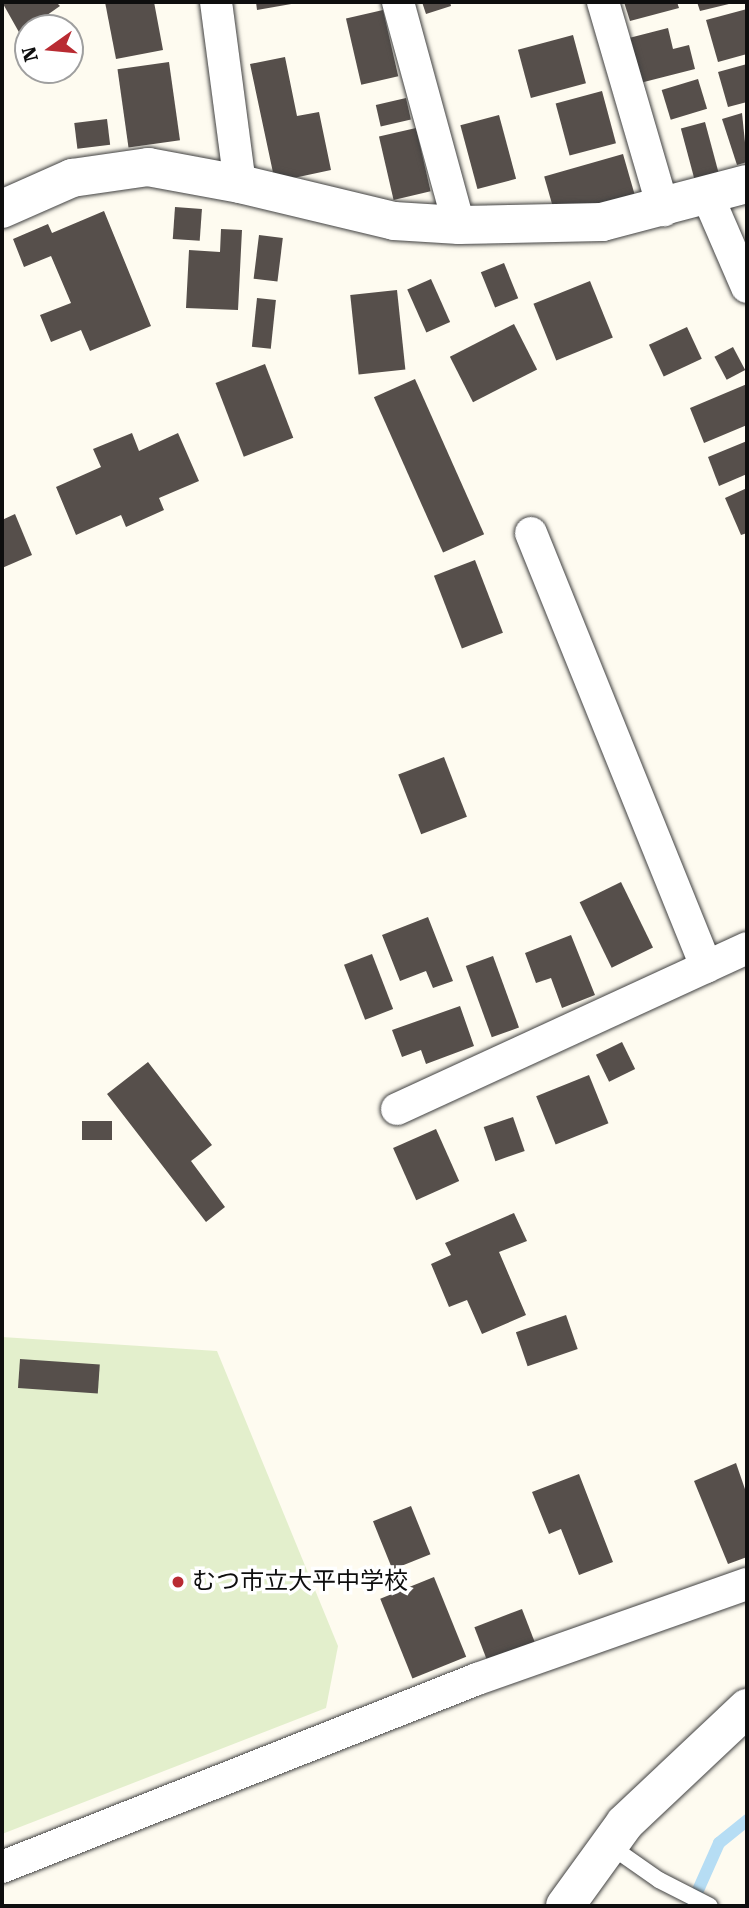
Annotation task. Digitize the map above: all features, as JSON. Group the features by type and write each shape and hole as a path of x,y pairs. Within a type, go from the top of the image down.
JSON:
{"street":[{"path":"216,2 240,184"},
{"path":"398,2 459,225"},
{"path":"603,2 664,210"},
{"path":"2,209 72,178 148,167 240,184 368,216 459,225 603,222 664,210 747,184"},
{"path":"708,197 747,287"},
{"path":"531,533 706,967"},
{"path":"397,1109 747,948"},
{"path":"2,1867 477,1679 747,1584"},
{"path":"565,1906 609,1845 716,1733 747,1707"}],"lane":[{"path":"609,1845 659,1880 710,1906"}],"green space":[{"name":"むつ市立大平中学校","path":"2,1337 217,1351 338,1646 326,1708 2,1834"}],"building":[{"path":"2,2 56,2 60,6 49,14 14,14 14,23"},
{"path":"105,2 154,2 163,50 116,59"},
{"path":"256,2 297,2 297,3 257,10"},
{"path":"422,2 450,2 451,6 426,14"},
{"path":"624,2 677,2 679,8 630,21"},
{"path":"697,2 733,2 733,3 700,11"},
{"path":"747,9 747,54 718,62 706,20"},
{"path":"383,10 398,76 361,85 346,19"},
{"path":"668,28 673,49 689,45 695,69 640,83 629,38"},
{"path":"573,35 586,83 531,98 518,50"},
{"path":"285,57 297,116 319,112 331,170 275,182 250,64"},
{"path":"169,62 180,140 129,147 118,69"},
{"path":"747,64 747,102 728,107 718,72"},
{"path":"698,79 707,109 671,120 662,90"},
{"path":"602,91 616,143 570,156 556,103"},
{"path":"406,98 411,119 381,126 376,105"},
{"path":"742,113 747,162 737,165 722,119"},
{"path":"499,115 516,179 477,189 460,125"},
{"path":"107,119 110,145 77,149 74,123"},
{"path":"705,122 718,172 694,179 681,128"},
{"path":"416,128 431,191 394,200 379,137"},
{"path":"623,154 635,195 556,218 544,177"},
{"path":"175,207 202,209 200,241 173,239"},
{"path":"104,211 151,326 90,351 81,330 51,342 40,315 71,303 51,256 24,267 13,239 48,224 52,233"},
{"path":"221,229 242,230 238,310 186,308 189,250 220,252"},
{"path":"259,235 283,238 277,282 254,279"},
{"path":"504,263 518,298 495,308 481,272"},
{"path":"431,279 450,322 426,333 407,290"},
{"path":"590,281 613,338 556,360 533,304"},
{"path":"397,290 405,370 359,374 350,295"},
{"path":"257,298 276,300 271,349 252,347"},
{"path":"514,324 537,369 473,402 450,357"},
{"path":"687,327 702,359 664,376 649,345"},
{"path":"733,347 745,370 727,380 714,357"},
{"path":"265,364 293,438 244,457 216,383"},
{"path":"415,379 484,534 443,553 374,397"},
{"path":"747,384 747,425 704,443 690,408"},
{"path":"132,433 139,451 178,433 199,481 159,498 164,510 126,527 121,515 76,535 56,487 101,467 93,449"},
{"path":"747,441 747,474 719,486 708,457"},
{"path":"747,488 747,533 741,535 725,498"},
{"path":"15,514 32,555 2,568 2,520"},
{"path":"475,560 503,633 462,649 434,576"},
{"path":"444,757 467,817 421,834 398,775"},
{"path":"621,882 653,948 612,968 580,902"},
{"path":"428,917 453,981 433,988 426,971 400,981 382,935"},
{"path":"571,935 595,995 562,1008 551,978 536,983 525,953"},
{"path":"372,954 393,1009 365,1020 344,965"},
{"path":"493,956 519,1027 492,1037 466,966"},
{"path":"460,1006 474,1046 426,1064 421,1050 402,1057 392,1030"},
{"path":"622,1042 635,1069 609,1082 596,1055"},
{"path":"148,1062 212,1145 191,1161 225,1207 206,1222 107,1094"},
{"path":"589,1075 608,1123 556,1145 536,1096"},
{"path":"513,1117 525,1151 495,1161 484,1127"},
{"path":"82,1121 112,1121 112,1140 82,1140"},
{"path":"436,1129 459,1181 416,1200 393,1148"},
{"path":"514,1213 527,1241 499,1252 526,1315 482,1334 467,1300 449,1307 431,1264 451,1255 445,1243"},
{"path":"566,1315 578,1349 528,1366 516,1332"},
{"path":"20,1359 100,1365 98,1394 18,1388"},
{"path":"736,1463 747,1495 747,1557 728,1564 694,1481"},
{"path":"579,1474 613,1562 579,1575 561,1529 549,1534 532,1492"},
{"path":"411,1506 430,1554 392,1570 373,1521"},
{"path":"434,1577 466,1657 412,1678 380,1599"},
{"path":"522,1609 535,1643 487,1661 474,1627"}],"waterway":[{"path":"691,1906 719,1843 747,1820"}],"place":[{"name":"むつ市立大平中学校","path":"178,1582"}]}
